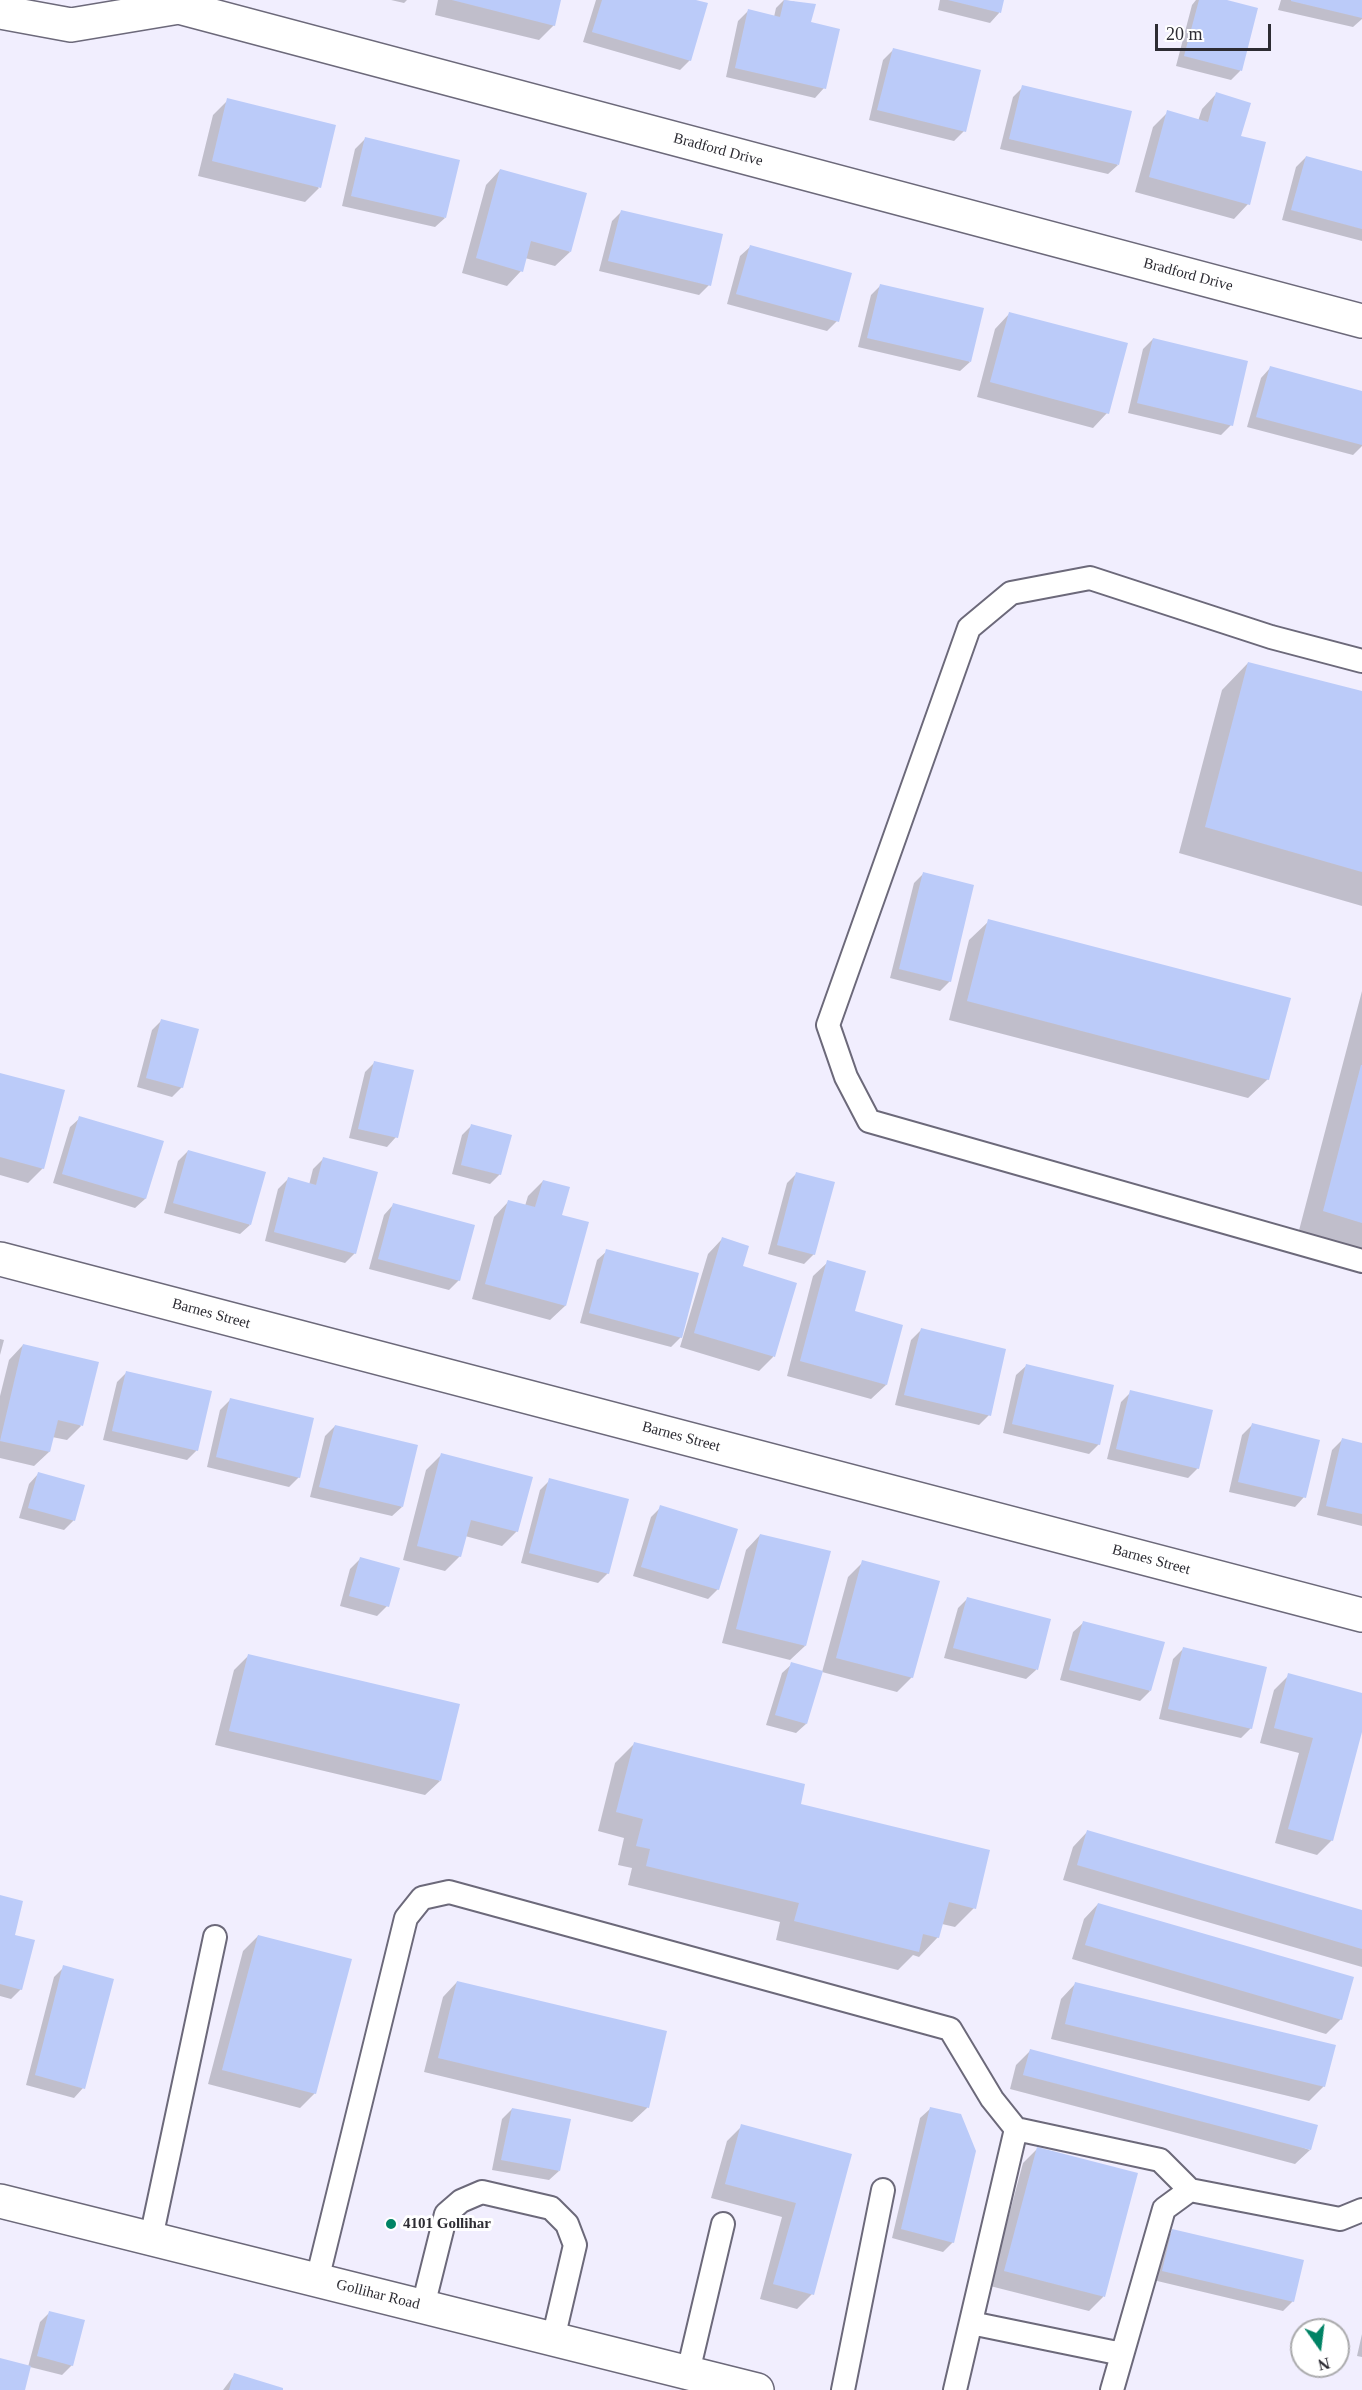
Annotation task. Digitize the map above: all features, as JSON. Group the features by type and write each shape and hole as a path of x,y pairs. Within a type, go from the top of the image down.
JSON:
{"street":[{"name":"Bradford Drive","path":"0,12 75,12 179,7 1362,321"},
{"name":"Barnes Street","path":"0,1259 1362,1615"},
{"name":"Gollihar Road","path":"0,2201 757,2390"}],"lane":[{"path":"1362,661 1271,637 1090,578 1011,593 969,628 828,1025 846,1077 869,1121 1362,1261"},
{"path":"317,2280 406,1918 422,1898 448,1892 950,2029 992,2099 1016,2129 1160,2160 1190,2190 1340,2219 1362,2210"},
{"path":"151,2238 215,1938"},
{"path":"955,2390 1016,2129"},
{"path":"843,2390 883,2190"},
{"path":"1112,2390 1164,2209 1190,2190"},
{"path":"423,2306 446,2214 461,2201 482,2192 551,2208 567,2224 574,2245 553,2339"},
{"path":"688,2372 723,2224"},
{"path":"971,2323 1122,2354"}],"building":[{"path":"452,0 561,0 555,26"},
{"path":"602,0 696,0 708,3 691,61 592,32"},
{"path":"784,0 816,4 811,22 840,29 826,89 735,68 748,9 780,17"},
{"path":"948,0 1004,0 1001,13"},
{"path":"1199,0 1227,0 1258,8 1242,71 1184,56"},
{"path":"1362,0 1362,18 1291,1"},
{"path":"893,48 981,70 966,132 877,110"},
{"path":"1022,85 1132,111 1119,165 1009,139"},
{"path":"1216,92 1251,103 1241,136 1266,142 1250,205 1149,177 1167,110 1208,122"},
{"path":"227,98 336,125 321,188 212,161"},
{"path":"365,137 460,160 446,218 351,196"},
{"path":"1306,156 1362,171 1362,229 1291,210"},
{"path":"500,169 587,193 571,252 531,241 523,272 476,258"},
{"path":"621,210 723,234 711,286 608,261"},
{"path":"750,245 852,273 839,322 736,294"},
{"path":"880,284 984,308 971,362 867,338"},
{"path":"1009,312 1128,343 1109,414 990,382"},
{"path":"1153,338 1248,361 1233,426 1137,403"},
{"path":"1270,366 1362,391 1362,445 1256,417"},
{"path":"1248,662 1362,691 1362,872 1205,827"},
{"path":"923,872 974,885 951,982 899,969"},
{"path":"988,919 1291,998 1269,1080 967,1001"},
{"path":"161,1019 199,1029 183,1088 146,1078"},
{"path":"374,1061 414,1070 398,1138 358,1129"},
{"path":"1362,1065 1362,1223 1323,1211"},
{"path":"0,1073 65,1090 44,1169 0,1157"},
{"path":"79,1116 164,1141 146,1199 62,1174"},
{"path":"471,1124 512,1135 501,1175 461,1165"},
{"path":"188,1150 266,1172 251,1225 173,1203"},
{"path":"323,1157 378,1172 356,1254 274,1232 288,1177 316,1185"},
{"path":"796,1172 835,1182 815,1255 777,1245"},
{"path":"543,1180 570,1187 562,1215 589,1222 566,1306 485,1284 508,1200 535,1207"},
{"path":"393,1203 475,1225 460,1281 378,1259"},
{"path":"722,1237 749,1246 743,1266 797,1283 775,1357 694,1333"},
{"path":"606,1249 699,1273 682,1338 589,1313"},
{"path":"827,1260 866,1271 855,1311 903,1325 887,1385 800,1361"},
{"path":"921,1328 1006,1349 991,1416 904,1395"},
{"path":"23,1344 99,1362 83,1426 58,1420 50,1452 0,1441"},
{"path":"1026,1364 1114,1385 1100,1445 1012,1424"},
{"path":"126,1371 212,1391 198,1451 112,1431"},
{"path":"1130,1390 1213,1410 1199,1469 1116,1449"},
{"path":"230,1398 314,1418 300,1478 216,1457"},
{"path":"1252,1423 1320,1440 1306,1498 1238,1482"},
{"path":"335,1425 418,1445 403,1507 319,1487"},
{"path":"1342,1438 1362,1443 1362,1514 1326,1506"},
{"path":"441,1453 533,1477 518,1532 471,1520 461,1557 417,1546"},
{"path":"38,1472 85,1485 75,1521 28,1508"},
{"path":"549,1478 629,1499 609,1574 529,1553"},
{"path":"660,1505 738,1529 719,1590 641,1567"},
{"path":"760,1534 831,1551 806,1646 736,1629"},
{"path":"360,1557 400,1568 389,1607 349,1596"},
{"path":"862,1560 940,1581 913,1678 836,1658"},
{"path":"967,1597 1051,1619 1038,1670 953,1648"},
{"path":"1083,1621 1165,1642 1151,1691 1069,1670"},
{"path":"1183,1647 1267,1667 1252,1729 1168,1709"},
{"path":"248,1654 460,1704 441,1781 229,1731"},
{"path":"791,1662 823,1671 807,1724 775,1715"},
{"path":"1288,1673 1362,1693 1362,1732 1333,1841 1288,1829 1313,1738 1274,1728"},
{"path":"634,1742 805,1784 801,1804 990,1850 976,1909 949,1902 939,1938 923,1934 919,1952 794,1921 799,1903 646,1866 650,1849 636,1846 643,1819 616,1812"},
{"path":"1087,1830 1362,1910 1362,1949 1077,1865"},
{"path":"0,1895 23,1901 15,1935 35,1940 22,1990 0,1984"},
{"path":"1098,1903 1354,1977 1342,2020 1085,1945"},
{"path":"258,1935 352,1959 316,2094 222,2070"},
{"path":"63,1965 114,1979 85,2089 35,2075"},
{"path":"457,1981 667,2031 649,2108 438,2058"},
{"path":"1075,1982 1336,2045 1325,2087 1065,2024"},
{"path":"1030,2049 1318,2125 1311,2150 1023,2075"},
{"path":"930,2107 961,2114 976,2151 954,2243 901,2229"},
{"path":"512,2108 571,2119 560,2171 501,2160"},
{"path":"741,2124 852,2154 814,2295 773,2284 796,2203 725,2184"},
{"path":"1037,2147 1138,2173 1105,2297 1004,2271"},
{"path":"1172,2229 1304,2260 1294,2302 1162,2271"},
{"path":"49,2311 85,2320 73,2366 37,2356"},
{"path":"0,2358 31,2366 25,2390 0,2390"},
{"path":"234,2373 283,2388 283,2390 229,2390"}],"place":[{"name":"4101 Gollihar","path":"391,2224"}]}
